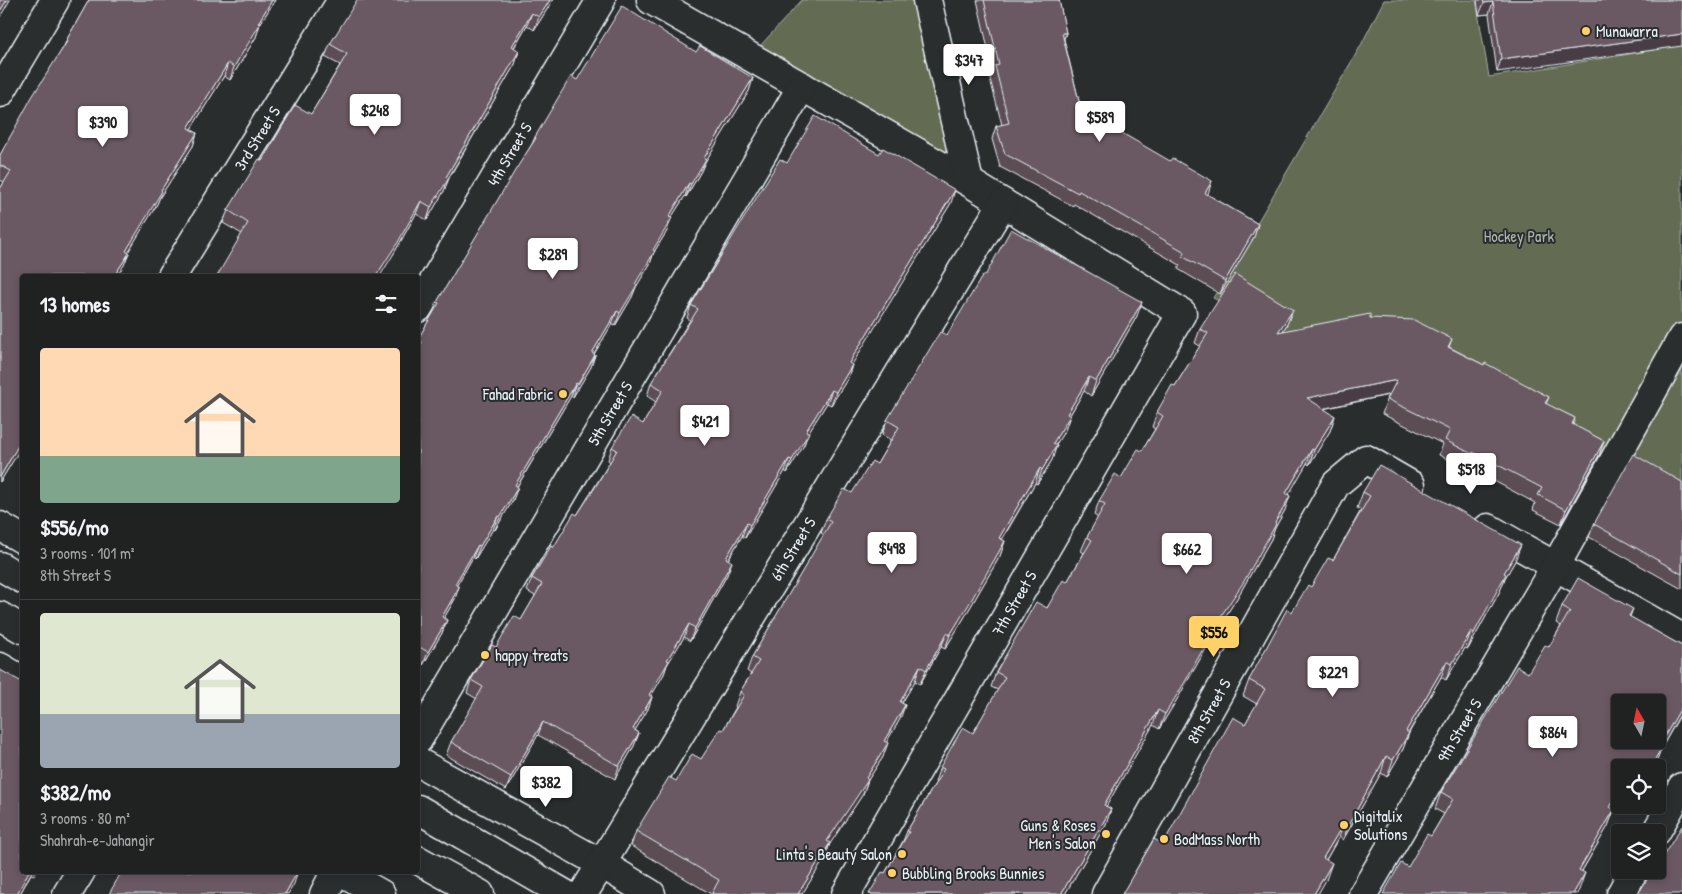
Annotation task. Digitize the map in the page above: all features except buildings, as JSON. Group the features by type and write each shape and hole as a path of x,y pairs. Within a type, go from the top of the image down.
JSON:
{"street":[{"path":"0,93 56,0"},
{"name":"3rd Street S","path":"173,274 342,0"},
{"name":"4th Street S","path":"420,305 601,0"},
{"path":"651,0 1003,203"},
{"path":"927,0 969,182"},
{"name":"5th Street S","path":"420,737 802,86"},
{"name":"7th Street S","path":"846,894 1182,313 1003,203"},
{"name":"6th Street S","path":"584,894 1003,203"},
{"name":"9th Street S","path":"1363,894 1555,567 1682,338"},
{"name":"8th Street S","path":"1106,894 1336,484 1366,459 1435,498"},
{"path":"1469,518 1682,638"},
{"path":"0,566 20,578"},
{"path":"0,616 20,628"},
{"path":"0,667 20,679"},
{"path":"420,763 602,864 651,894"},
{"path":"1661,824 1682,787"},
{"path":"420,810 565,894"},
{"path":"420,861 480,894"},
{"path":"67,894 78,874"},
{"path":"324,894 334,874"},
{"path":"345,874 381,894"},
{"path":"1621,894 1629,879"}],"green space":[{"path":"802,0 927,0 969,182 750,57"},
{"name":"Hockey Park","path":"1384,0 1476,0 1489,77 1678,46 1682,41 1682,505 1611,465 1353,333 1281,332 1213,298 1360,47"}],"place":[{"name":"Munawarra","path":"1586,31"},
{"name":"Fahad Fabric","path":"563,394"},
{"name":"happy treats","path":"485,655"},
{"name":"Digitalix Solutions","path":"1344,825"},
{"name":"Guns & Roses Men's Salon","path":"1106,834"},
{"name":"BodMass North","path":"1164,839"},
{"name":"Linta's Beauty Salon","path":"902,854"},
{"name":"Bubbling Brooks Bunnies","path":"892,873"}]}
